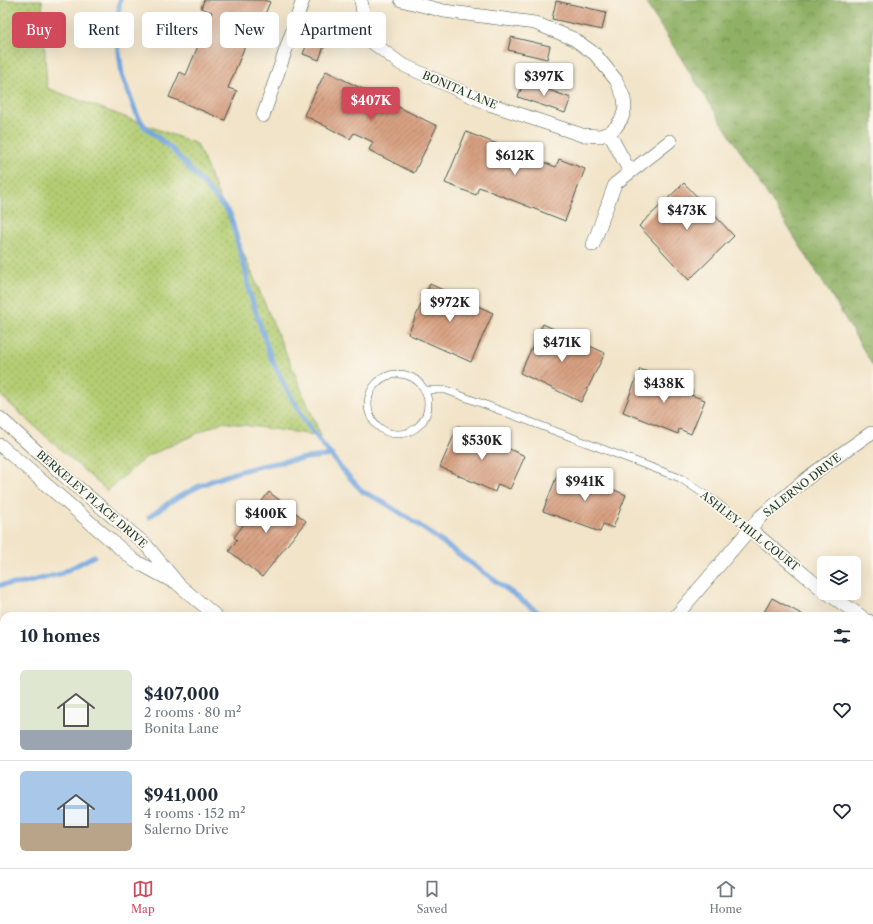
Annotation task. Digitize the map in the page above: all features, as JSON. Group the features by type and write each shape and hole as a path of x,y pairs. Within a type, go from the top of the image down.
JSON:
{"street":[{"path":"263,116 303,0"},
{"name":"BONITA LANE","path":"361,0 366,32 373,43 401,64 489,104 582,135 600,136 609,133"},
{"path":"401,0 444,11 535,23 548,27 580,42 603,62 622,89 625,108 622,118 616,127 609,133 630,172"},
{"path":"593,245 615,184 670,141"},
{"name":"BERKELEY PLACE DRIVE","path":"0,418 63,475 146,545 179,585 211,612"},
{"name":"SALERNO DRIVE","path":"679,612 761,516 815,472 871,433"},
{"name":"BERKELEY PLACE DRIVE","path":"0,445 135,561 179,585"},
{"name":"ASHLEY HILL COURT","path":"750,529 817,584"},
{"path":"837,600 854,612"}],"lane":[{"path":"392,374 411,376 419,382 425,390 428,400 428,410 424,420 417,428 408,433 388,433 379,428 372,420 368,411 369,396 375,384 383,378 392,374"},
{"name":"ASHLEY HILL COURT","path":"425,390 446,390 680,478 713,500 750,529"}],"green space":[{"path":"0,0 42,0 43,12 12,12 12,48 45,48 47,88 197,144 321,436 222,422 146,457 107,491 0,395"},
{"path":"644,0 873,0 873,366 833,298"}],"building":[{"path":"204,0 264,0 270,2 266,12 220,12 220,48 244,48 228,88 237,91 225,120 169,97 180,72 186,75 197,48 212,48 212,12 201,8"},
{"path":"556,1 606,12 602,30 552,19"},
{"path":"511,37 550,46 547,59 508,50"},
{"path":"305,48 323,48 319,60 303,54"},
{"path":"326,71 437,126 414,173 369,150 373,142 354,133 350,139 304,115"},
{"path":"524,81 571,98 565,113 518,97"},
{"path":"466,132 556,167 559,159 585,169 565,221 479,187 476,195 445,183"},
{"path":"684,183 734,236 689,280 639,226"},
{"path":"430,284 493,313 471,362 408,334"},
{"path":"543,324 605,353 581,402 520,373"},
{"path":"640,369 693,391 691,395 705,400 691,434 679,429 678,434 623,412"},
{"path":"458,426 525,456 510,489 498,484 495,492 440,467"},
{"path":"575,472 613,486 612,489 626,495 613,528 603,524 600,532 543,511 558,473 572,479"},
{"path":"269,492 306,521 262,577 229,551 237,540 234,537"},
{"path":"772,598 798,612 764,612"}],"waterway":[{"path":"120,0 116,30 122,75 137,115 145,127 172,149 230,214 246,272 250,294 271,358 307,424 341,468 363,492 380,500 416,523 538,612"},
{"path":"149,517 178,497 199,486 236,472 273,463 332,455"},
{"path":"0,585 25,583 60,574 94,556"}]}
